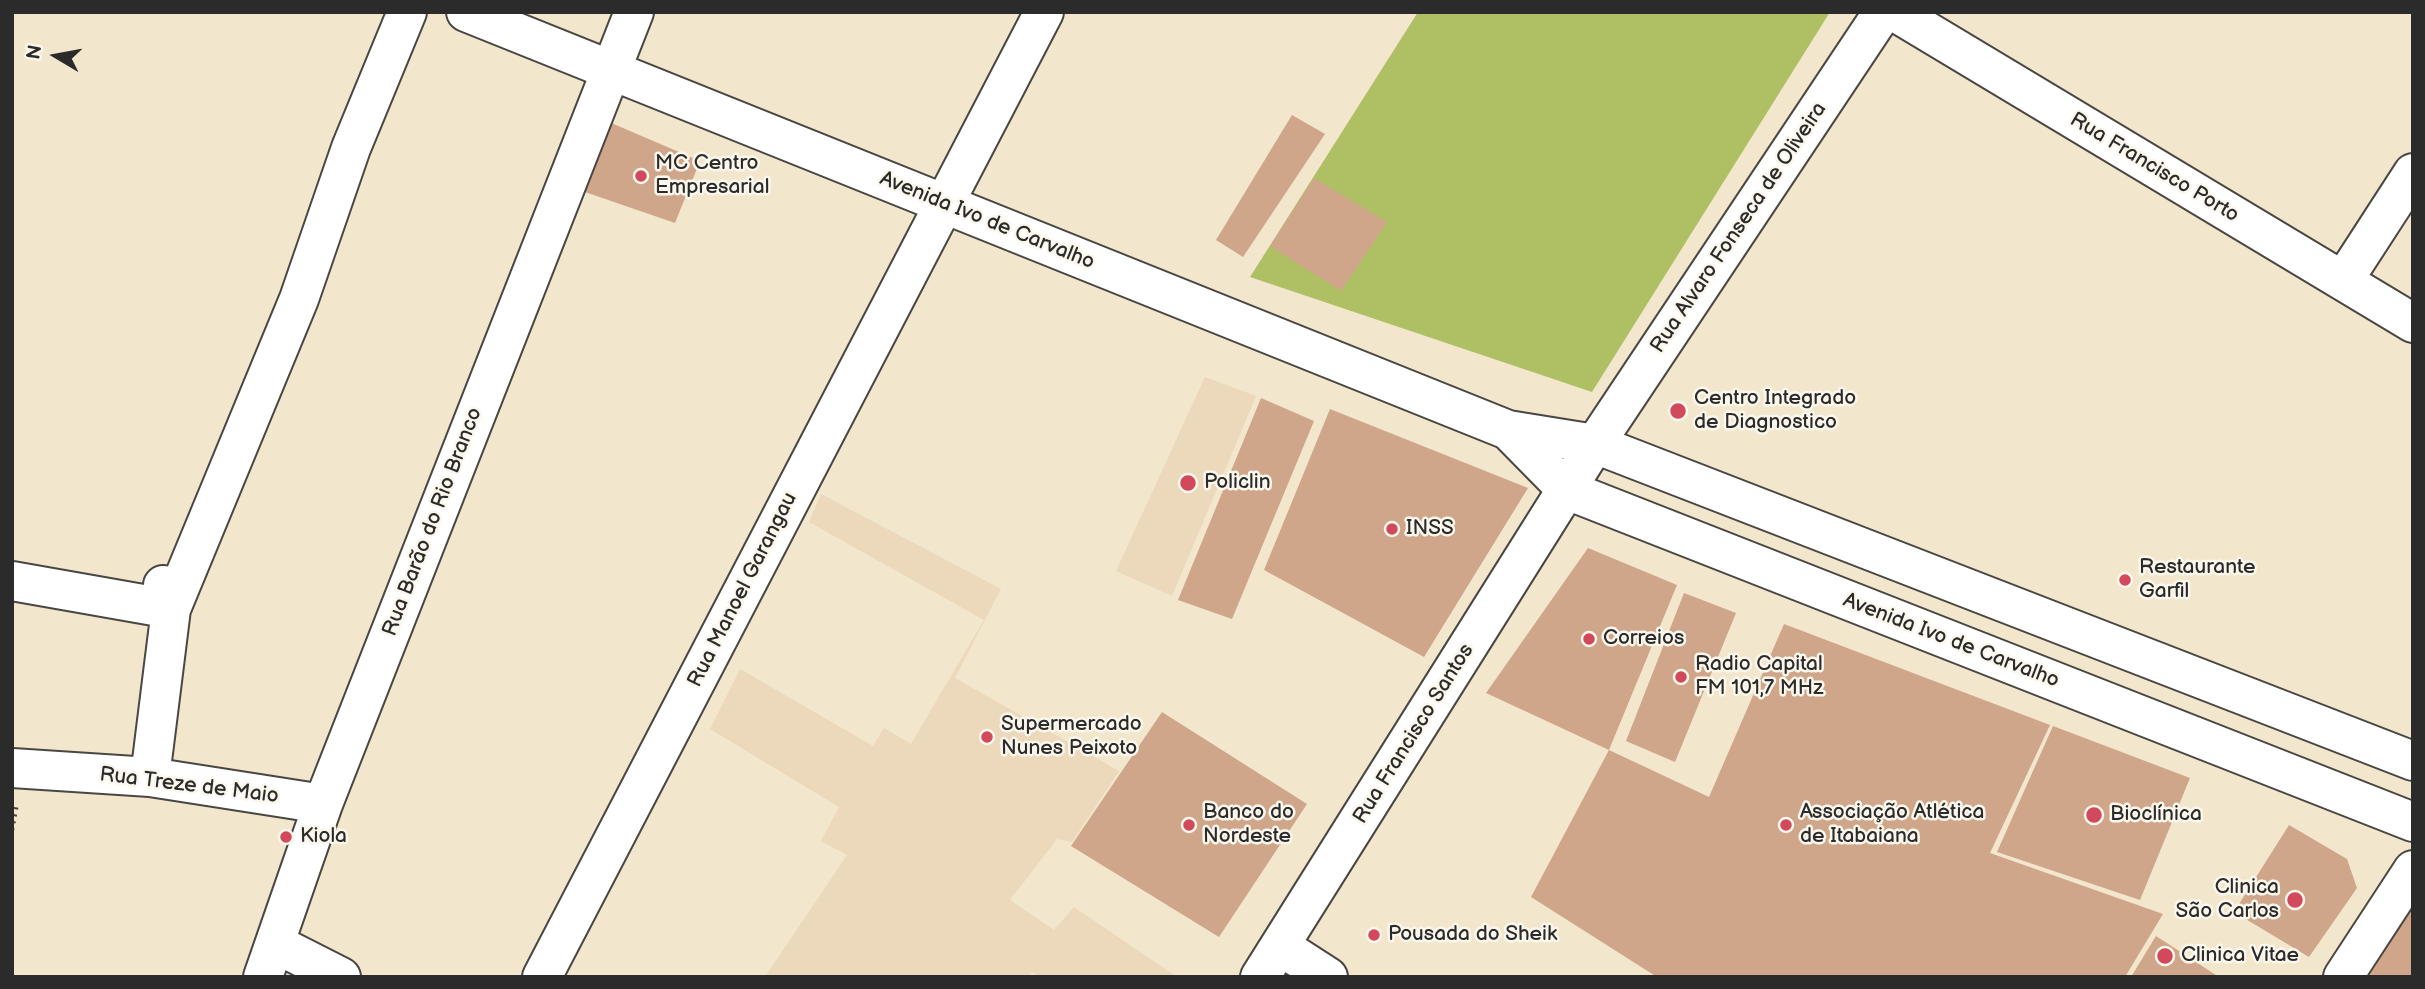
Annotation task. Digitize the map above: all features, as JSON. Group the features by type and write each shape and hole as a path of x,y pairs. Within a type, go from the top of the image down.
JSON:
{"street":[{"path":"150,777 167,596 258,368 299,299 384,12"},
{"path":"343,144 407,12"},
{"name":"Avenida Ivo de Carvalho","path":"466,12 1508,430 1595,444 2413,761"},
{"name":"Rua Barão do Rio Branco","path":"269,960 323,804 634,12"},
{"name":"Rua Manoel Garangau","path":"542,977 1044,12"},
{"name":"Rua Alvaro Fonseca de Oliveira","path":"1567,490 1883,12"},
{"name":"Rua Francisco Porto","path":"1895,12 2413,323"},
{"path":"2343,281 2413,173"},
{"name":"Avenida Ivo de Carvalho","path":"1508,430 1567,490 2413,822"},
{"name":"Rua Francisco Santos","path":"1270,961 1567,490"},
{"path":"19,569 167,596"},
{"name":"Rua Treze de Maio","path":"12,768 150,777 323,804"},
{"path":"2343,977 2413,870"},
{"path":"269,960 341,977"},
{"path":"1270,961 1328,977"}],"shaded area":[{"name":"Policlin","path":"1205,377 1256,396 1172,596 1116,571"},
{"name":"Supermercado Nunes Peixoto","path":"821,494 1001,589 955,678 1119,771 1072,842 1057,839 1010,900 1054,930 1074,907 1177,977 1040,977 1032,972 1028,977 765,977 847,855 821,841 839,807 710,729 740,669 873,746 884,728 911,744 984,620 809,522"}],"green space":[{"path":"1418,12 1830,12 1592,392 1250,277"}],"building":[{"path":"1292,115 1325,134 1243,257 1216,240"},
{"name":"MC Centro Empresarial","path":"609,122 700,161 675,223 582,191"},
{"path":"1314,178 1387,222 1341,291 1270,246"},
{"path":"1261,398 1314,421 1232,619 1178,600"},
{"name":"INSS","path":"1330,409 1528,488 1424,657 1264,570"},
{"name":"Correios","path":"1588,548 1677,585 1609,750 1486,693"},
{"name":"Radio Capital FM 101,7 MHz","path":"1684,593 1736,613 1675,762 1626,741"},
{"name":"Associação Atlética de Itabaiana","path":"1784,624 2050,725 1990,853 2163,914 2125,977 1657,977 1531,897 1609,750 1709,797"},
{"name":"Banco do Nordeste","path":"1162,712 1307,804 1219,937 1071,846"},
{"name":"Bioclínica","path":"2053,726 2190,778 2140,900 1997,852"},
{"name":"Clinica São Carlos","path":"2289,825 2347,859 2357,888 2309,957 2234,912"},
{"path":"2413,903 2413,977 2368,977"},
{"name":"Clinica Vitae","path":"2156,936 2219,977 2131,977"}],"place":[{"name":"MC Centro Empresarial","path":"641,176"},
{"name":"Centro Integrado de Diagnostico","path":"1678,411"},
{"name":"Policlin","path":"1188,483"},
{"name":"INSS","path":"1392,529"},
{"name":"Restaurante Garfil","path":"2125,580"},
{"name":"Correios","path":"1589,639"},
{"name":"Radio Capital FM 101,7 MHz","path":"1681,677"},
{"name":"Supermercado Nunes Peixoto","path":"987,737"},
{"name":"Bioclínica","path":"2094,815"},
{"name":"Banco do Nordeste","path":"1189,825"},
{"name":"Associação Atlética de Itabaiana","path":"1786,825"},
{"name":"Kiola","path":"286,837"},
{"name":"Clinica São Carlos","path":"2295,900"},
{"name":"Pousada do Sheik","path":"1374,935"},
{"name":"Clinica Vitae","path":"2165,956"}]}
